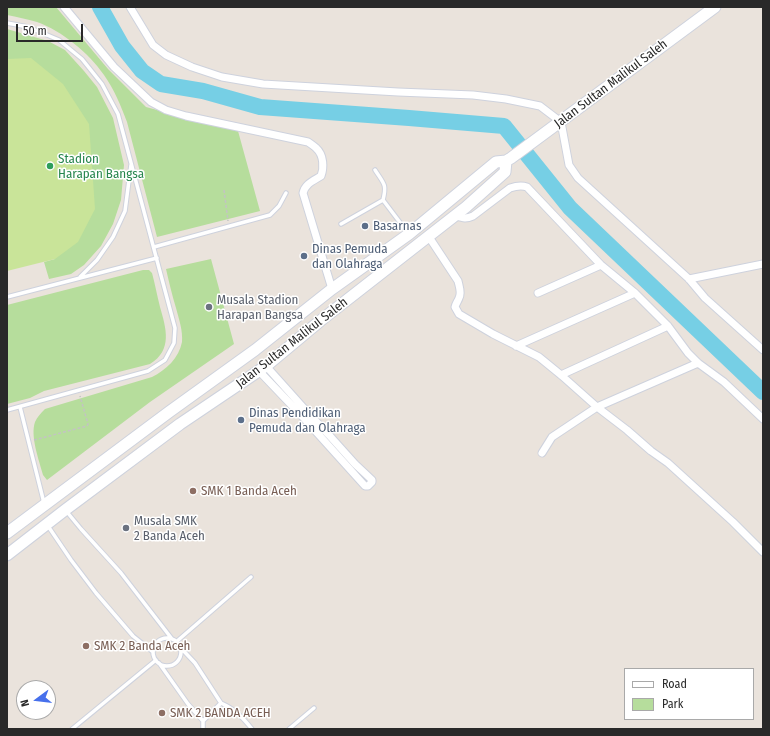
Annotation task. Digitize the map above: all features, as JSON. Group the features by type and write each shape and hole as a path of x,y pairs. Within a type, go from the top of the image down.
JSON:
{"main road":[{"name":"Jalan Sultan Malikul Saleh","path":"7,533 255,350 332,289 409,234 496,162 509,160 715,7"},
{"name":"Jalan Sultan Malikul Saleh","path":"7,555 180,424 263,368 320,321 456,216 505,172 509,160"},
{"path":"309,307 320,321"},
{"path":"169,412 180,424"}],"street":[{"path":"64,7 114,67 150,102 166,110 227,125 308,142 317,148 321,156 323,168 321,176 307,184 303,193 332,289"},
{"path":"130,7 153,45 166,55 192,67 222,77 263,84 479,96 506,99 540,106 561,122 569,165 578,178 689,278 705,298 763,350"},
{"path":"456,216 468,219 510,188 521,185 527,187 601,265 635,293 668,326 688,353 698,363 724,382 763,419"},
{"path":"429,237 458,281 460,297 455,307 459,314 516,346 539,357 597,407 668,463 763,552"},
{"path":"689,278 763,264"},
{"path":"538,293 601,265"},
{"path":"516,346 635,293"},
{"path":"561,375 668,326"},
{"path":"542,453 552,437 597,407 698,363"},
{"path":"263,368 372,480 368,486 364,486 301,415 263,368"}],"lane":[{"path":"7,23 28,27 59,40 82,59 102,84 118,114 175,328 174,344 165,360 148,371 7,410"},
{"path":"79,278 97,260 113,237 125,211 131,163"},
{"path":"341,224 383,200 386,190 375,170"},
{"path":"154,247 270,215 279,206 286,193"},
{"path":"383,200 409,234"},
{"path":"7,297 157,258"},
{"path":"20,407 44,505"},
{"path":"65,510 81,530 121,573 176,642 195,663 222,703 241,716 252,729"},
{"path":"46,524 71,560 101,598 133,636 153,652 157,662 203,722 203,729"},
{"path":"176,642 251,577"},
{"path":"153,652 156,643 159,640 168,638 176,642 180,650 180,654 176,662 172,665 168,666 157,662"},
{"path":"72,729 157,662"},
{"path":"203,722 222,703"},
{"path":"288,729 314,708"}],"path":[{"path":"224,190 229,226"},
{"path":"28,442 87,426 88,424 79,390"}],"green space":[{"path":"7,7 56,7 108,69 146,107 238,131 260,211 157,237 127,122 108,80 83,51 65,37 37,22 7,15"},
{"path":"7,29 48,41 65,50 84,71 97,87 113,118 124,165 121,200 113,224 101,246 84,265 71,274 49,279 44,262 55,259 31,59 7,59"},
{"name":"Stadion Harapan Bangsa","path":"31,58 63,84 89,124 95,209 78,242 55,259 7,271 7,59"},
{"path":"211,259 234,344 150,402 47,480 43,475 34,441 35,422 38,417 45,409 152,377 167,367 178,353 182,338 166,269"},
{"path":"143,270 149,270 152,273 166,331 165,345 157,358 150,364 44,391 30,398 7,404 7,305"}],"waterway":[{"path":"100,7 122,46 142,71 161,84 203,91 260,107 504,126 570,208 763,392"}],"place":[{"name":"Stadion Harapan Bangsa","path":"50,166"},
{"name":"Basarnas","path":"365,226"},
{"name":"Dinas Pemuda dan Olahraga","path":"304,256"},
{"name":"Musala Stadion Harapan Bangsa","path":"209,307"},
{"name":"Dinas Pendidikan Pemuda dan Olahraga","path":"241,420"},
{"name":"SMK 1 Banda Aceh","path":"193,491"},
{"name":"Musala SMK 2 Banda Aceh","path":"126,528"},
{"name":"SMK 2 Banda Aceh","path":"86,646"},
{"name":"SMK 2 BANDA ACEH","path":"162,713"}]}
